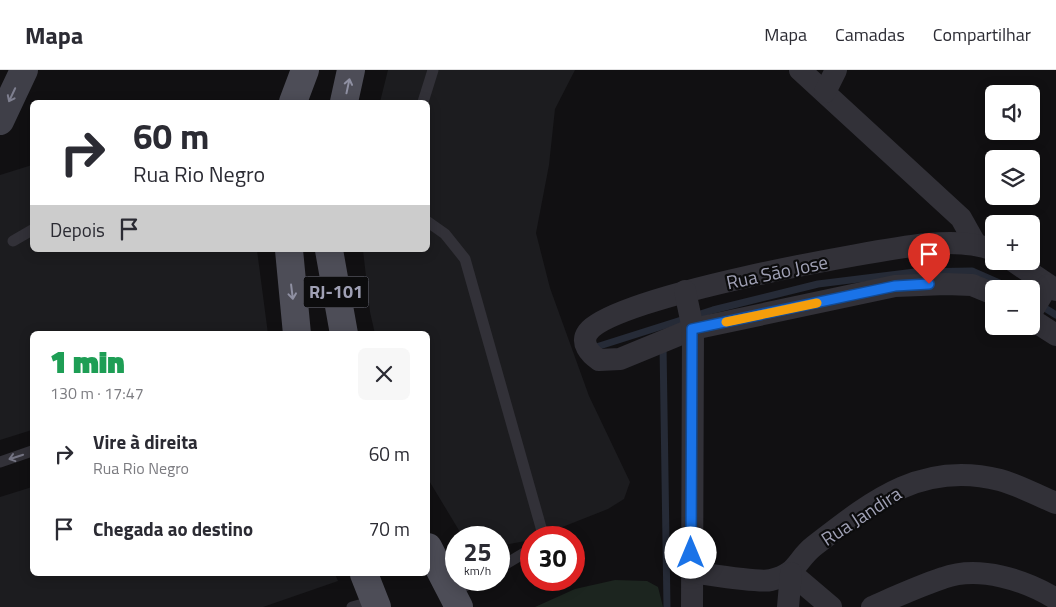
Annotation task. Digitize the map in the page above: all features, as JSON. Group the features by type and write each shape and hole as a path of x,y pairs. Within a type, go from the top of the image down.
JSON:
{"main road":[{"path":"0,121 24,70"},
{"path":"290,100 305,70"},
{"path":"344,100 351,70"},
{"name":"RJ-101","path":"289,252 297,331"},
{"name":"RJ-101","path":"330,252 343,331"},
{"path":"430,551 455,600"},
{"path":"364,576 367,605"},
{"path":"367,605 377,576"}],"street":[{"name":"Rua Sāo Jose","path":"800,70 961,218 985,246"},
{"path":"825,92 836,70"},
{"name":"Rua Sāo Jose","path":"681,320 622,312 598,324 587,333 585,344 590,354 599,360 620,359 681,320 840,258 928,244 985,246"},
{"path":"692,607 681,320 895,286 946,284 972,286 985,291"},
{"path":"1040,302 1056,335"},
{"name":"Rua Jandira","path":"791,573 812,548 887,494 924,478 959,473 1000,480 1056,503"},
{"path":"691,572 769,581 791,573"},
{"path":"788,607 791,573"},
{"path":"791,573 831,607"},
{"path":"872,607 944,577 969,573 1014,580 1038,589 1056,599"}],"lane":[{"path":"424,100 433,70"},
{"path":"430,223 445,234 465,259 541,526"},
{"path":"13,241 30,231"},
{"path":"0,462 30,452"},
{"path":"455,600 464,591"}],"shaded area":[{"path":"388,70 575,70 555,109 549,165 536,233 550,288 589,396 630,482 624,499 608,509 565,526 520,526 520,542 510,544 510,526 456,526 430,482 430,331 374,331 370,312 363,252 430,252 430,100 380,100"},
{"path":"30,166 30,252 257,252 268,331 30,331 30,431 0,440 0,175"},
{"path":"30,488 30,576 336,576 338,581 263,607 0,607 0,497"},
{"path":"615,580 647,581 658,587 663,607 535,607 571,591 585,591 585,587"}],"waterway":[{"path":"593,348 713,310 818,284 915,272 972,271 992,280"},
{"path":"1040,305 1056,315"},
{"path":"663,345 667,607"}],"slow traffic":[{"path":"726,322 817,303"}],"route":[{"path":"691,553 692,329 895,286 929,284"}]}
